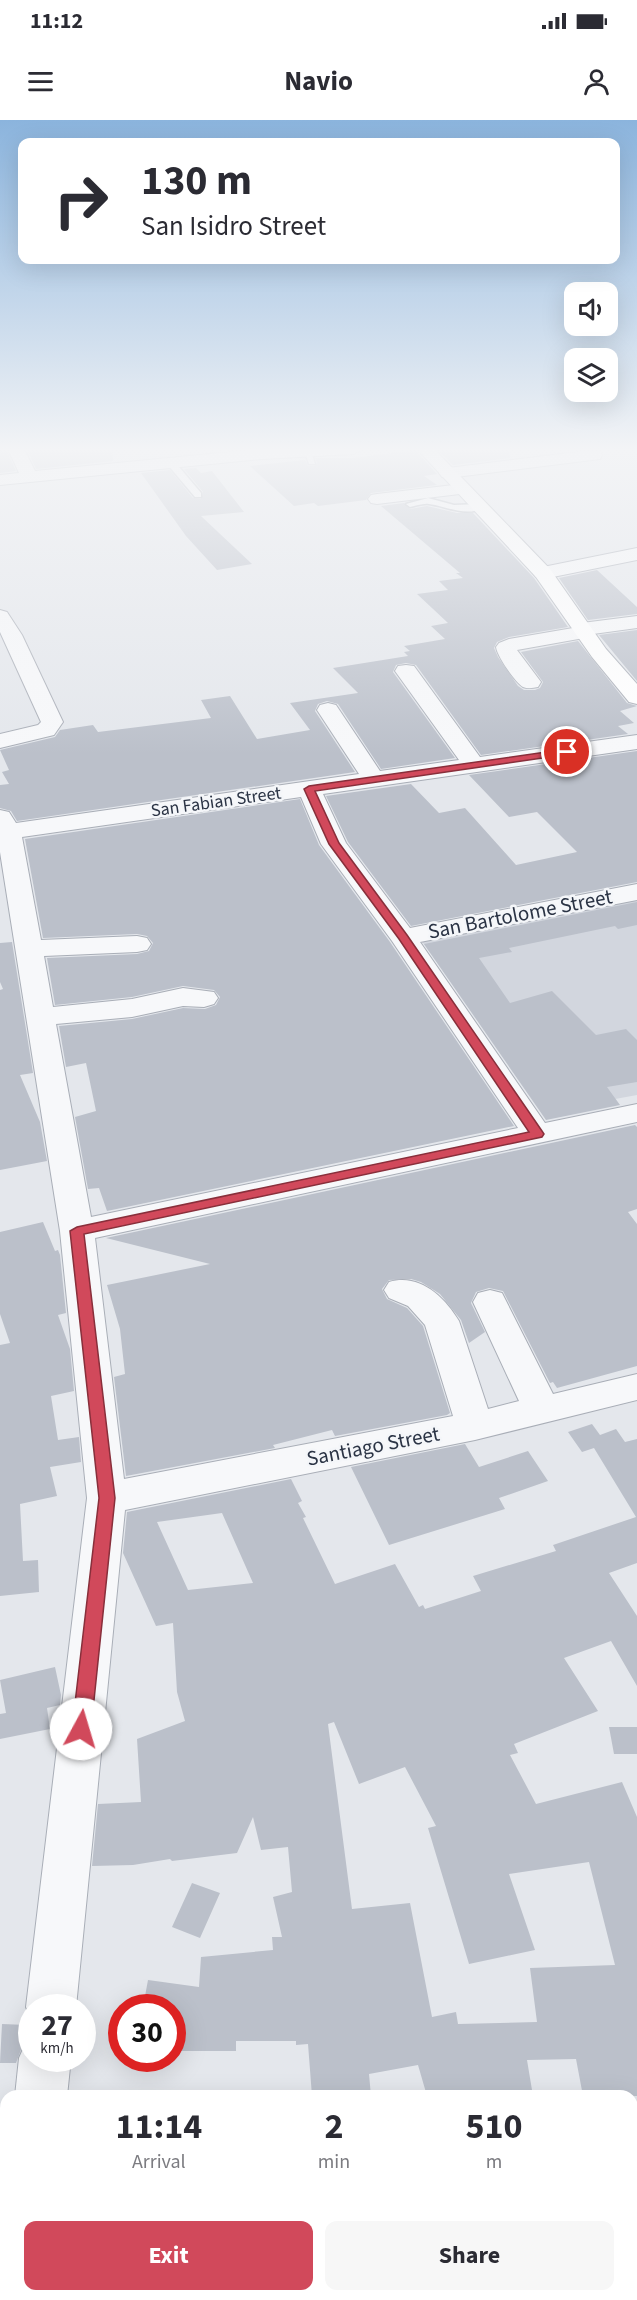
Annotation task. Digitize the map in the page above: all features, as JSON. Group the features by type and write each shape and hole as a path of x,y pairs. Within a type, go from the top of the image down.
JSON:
{"main road":[{"path":"522,551 543,573 599,653 637,697"}],"street":[{"path":"543,573 637,554"},
{"path":"0,616 12,635 52,722 46,730 0,741"},
{"path":"530,682 507,654 506,647 516,643 637,622"},
{"path":"406,671 474,765"},
{"path":"328,710 374,780"},
{"name":"San Fabian Street","path":"5,824 309,789 637,742"},
{"path":"309,789 334,844 403,937 537,1134"},
{"path":"5,824 29,948 77,1231 107,1498 52,1994"},
{"name":"San Bartolome Street","path":"403,937 637,892"},
{"path":"29,948 137,944"},
{"path":"41,1017 132,1008 183,997 204,998"},
{"path":"77,1231 637,1113"},
{"path":"401,1290 420,1297 431,1306 441,1321 475,1426"},
{"path":"490,1302 542,1410"},
{"name":"Santiago Street","path":"107,1498 475,1426 637,1387"},
{"path":"42,2090 44,2072"}],"shaded area":[{"path":"637,898 637,1095 544,1112 421,940"}],"building":[{"path":"199,551 238,551 252,564 217,570"},
{"path":"434,551 508,551 534,578 568,627 509,637 497,642 494,648 498,657 518,686 524,690 535,690 540,688 543,682 521,652 578,641 627,703 637,706 620,711 634,723 618,726 628,734 481,755 416,665 406,663 396,665 393,672 455,758 381,769 338,704 327,701 318,704 315,711 355,772 17,821 11,811 0,808 0,785 9,784 2,772 9,770 0,750 55,737 60,730 93,725 98,732 211,718 201,700 230,696 257,739 310,730 290,703 358,693 333,668 408,656 404,652 410,651 404,646 445,639 431,626 448,623 417,594 448,590 439,581 463,578 456,573 460,573"},
{"path":"597,570 637,607 637,614 588,620 559,578"},
{"path":"637,630 637,681 599,635"},
{"path":"637,751 637,882 411,926 348,842 326,796 411,784 439,813 465,808 516,865 577,852 537,812 509,817 469,775"},
{"path":"300,799 319,845 390,942 514,1126 107,1211 99,1188 88,1189 75,1117 96,1111 86,1063 66,1067 59,1026 132,1019 183,1008 205,1009 216,1005 220,997 214,990 183,986 132,997 55,1005 47,958 137,954 149,951 153,943 147,936 137,934 43,938 25,839"},
{"path":"637,902 637,925 618,929 615,926 509,948 512,952 479,958 510,1003 552,991 596,1035 626,1029 637,1040 637,1082 607,1087 620,1105 546,1120 424,944"},
{"path":"12,942 33,1073 20,1075 40,1122 47,1161 0,1170 0,990 3,989 0,982 0,943"},
{"path":"635,1125 637,1127 637,1209 628,1212 637,1224 637,1366 557,1388 553,1382 550,1383 503,1291 489,1288 476,1292 471,1303 485,1332 469,1343 461,1320 440,1294 421,1282 411,1279 389,1280 382,1289 387,1299 407,1308 423,1326 450,1413 335,1436 332,1430 273,1445 275,1448 126,1476 114,1377 125,1374 120,1329 107,1285 210,1264 106,1238"},
{"path":"43,1222 55,1251 58,1250 60,1255 66,1313 58,1315 70,1349 74,1391 51,1396 58,1440 79,1437 81,1462 50,1467 57,1496 20,1504 23,1561 38,1560 39,1592 0,1596 0,1345 10,1343 0,1314 0,1232"},
{"path":"592,1424 600,1435 616,1429 625,1442 637,1439 637,1563 609,1573 637,1616 637,1686 611,1641 564,1658 598,1711 514,1744 518,1753 510,1755 536,1804 622,1782 637,1817 637,2090 582,2090 576,2059 527,2060 532,2090 425,2090 418,2065 369,2074 370,2090 312,2090 308,2044 296,2045 296,2041 236,2041 236,2051 186,2051 186,1994 145,1994 148,1980 199,1987 201,1957 273,1950 272,1937 282,1937 273,1897 292,1892 288,1847 261,1850 253,1817 237,1853 133,1865 92,1866 98,1804 141,1802 137,1739 185,1721 177,1692 173,1623 156,1626 123,1553 127,1512 291,1479 302,1501 298,1503 306,1517 303,1518 335,1584 395,1564 419,1607 423,1605 425,1609 481,1591 473,1576 556,1551 553,1545 636,1517 594,1448 582,1452 568,1432","holes":["222,1513 253,1583 188,1590 157,1522","334,1722 359,1784 405,1767 436,1826 428,1828 469,1964 535,1950 509,1874 589,1862 615,1965 530,1968 537,2022 458,2024 456,2012 432,2017 410,1903 352,1909 328,1724"]},
{"path":"465,1444 479,1467 528,1451 548,1481 499,1498 505,1509 389,1545 351,1467"},
{"path":"55,1667 61,1695 60,1705 47,1708 50,1729 0,1739 0,1714 6,1713 0,1680"},
{"path":"609,1727 637,1727 637,1754 614,1754"},
{"path":"192,1883 220,1893 200,1938 172,1927"},
{"path":"2,2024 18,2025 16,2063 0,2063"}],"route":[{"path":"81,1729 107,1498 77,1231 537,1134 403,937 334,844 309,789 567,752"}]}
